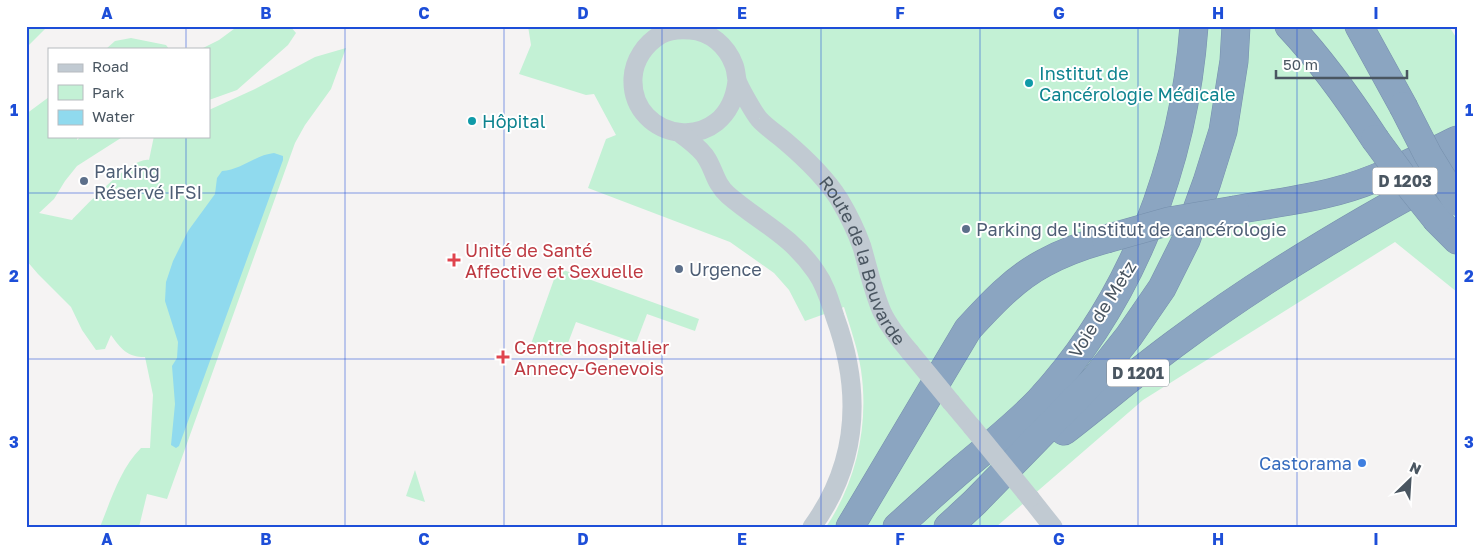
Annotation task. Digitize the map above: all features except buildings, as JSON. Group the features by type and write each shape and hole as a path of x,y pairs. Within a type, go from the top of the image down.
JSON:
{"highway":[{"name":"Voie de Metz","path":"897,527 1008,430 1038,401 1079,351 1119,289 1135,257 1161,195 1175,150 1187,94 1194,26"},
{"path":"974,502 1095,380 1129,336 1162,288 1186,240 1208,182 1222,131 1234,61 1236,26"},
{"name":"D 1203","path":"1289,26 1338,84 1410,187 1437,220 1457,240"},
{"path":"1359,26 1457,176"},
{"path":"1372,26 1410,103"},
{"path":"1378,26 1410,103"},
{"name":"D 1203","path":"1410,103 1428,155 1457,202"},
{"path":"850,527 968,329 993,302 1016,282 1042,264 1072,249 1170,221 1339,191 1409,164 1457,140"},
{"name":"D 1201","path":"948,527 974,502 1179,340 1309,253 1381,210 1457,169"}],"street":[{"path":"707,158 720,120 730,107 736,94 735,66 721,34 708,35 683,28 661,35 646,46 637,62 633,78 640,108 648,118 664,129 680,133 700,131 720,120 760,120"},
{"name":"Route de la Bouvarde","path":"737,81 760,120 802,155 838,197 854,225 882,311 896,335 1053,527"},
{"path":"680,133 707,158 716,180 727,194 786,237 816,272 823,284 840,329 850,371 852,428 848,453 841,472 832,494 812,527"}],"green space":[{"path":"26,26 48,26 26,48"},
{"path":"238,26 290,26 296,33 288,45 237,90 210,100 210,48 203,48 219,40"},
{"path":"528,26 1449,26 1457,39 1457,292 1395,242 1143,400 996,527 826,527 846,491 853,471 862,431 863,390 861,370 844,307 805,321 789,290 774,273 730,242 588,188 606,139 616,135 594,94 586,95 519,74 531,45"},
{"path":"131,38 166,45 168,48 107,48 115,41"},
{"path":"346,48 331,89 305,125 295,143 167,499 147,494 139,527 100,527 127,465 141,448 150,448 153,395 145,357 129,354 111,335 105,349 96,350 82,330 71,307 26,260 26,114 48,98 48,138 77,138 77,140 80,138 121,138 77,166 54,199 39,213 72,220 120,174 141,161 149,160 154,138 210,138 210,110 255,89 315,57"},
{"path":"558,268 699,319 695,331 647,314 636,343 576,322 563,356 531,344"},
{"path":"415,470 425,502 406,496"}],"water":[{"path":"274,153 283,156 283,160 179,446 176,448 171,445 175,404 172,366 177,358 178,342 165,301 166,282 173,261 188,231 215,194 217,178 222,171"}],"place":[{"name":"Institut de Cancérologie Médicale","path":"1029,83"},
{"name":"Hôpital","path":"472,121"},
{"name":"Parking Réservé IFSI","path":"84,181"},
{"name":"Parking de l'institut de cancérologie","path":"966,229"},
{"name":"Unité de Santé Affective et Sexuelle","path":"454,260"},
{"name":"Urgence","path":"679,269"},
{"name":"Centre hospitalier Annecy-Genevois","path":"503,357"},
{"name":"Castorama","path":"1362,463"}]}
